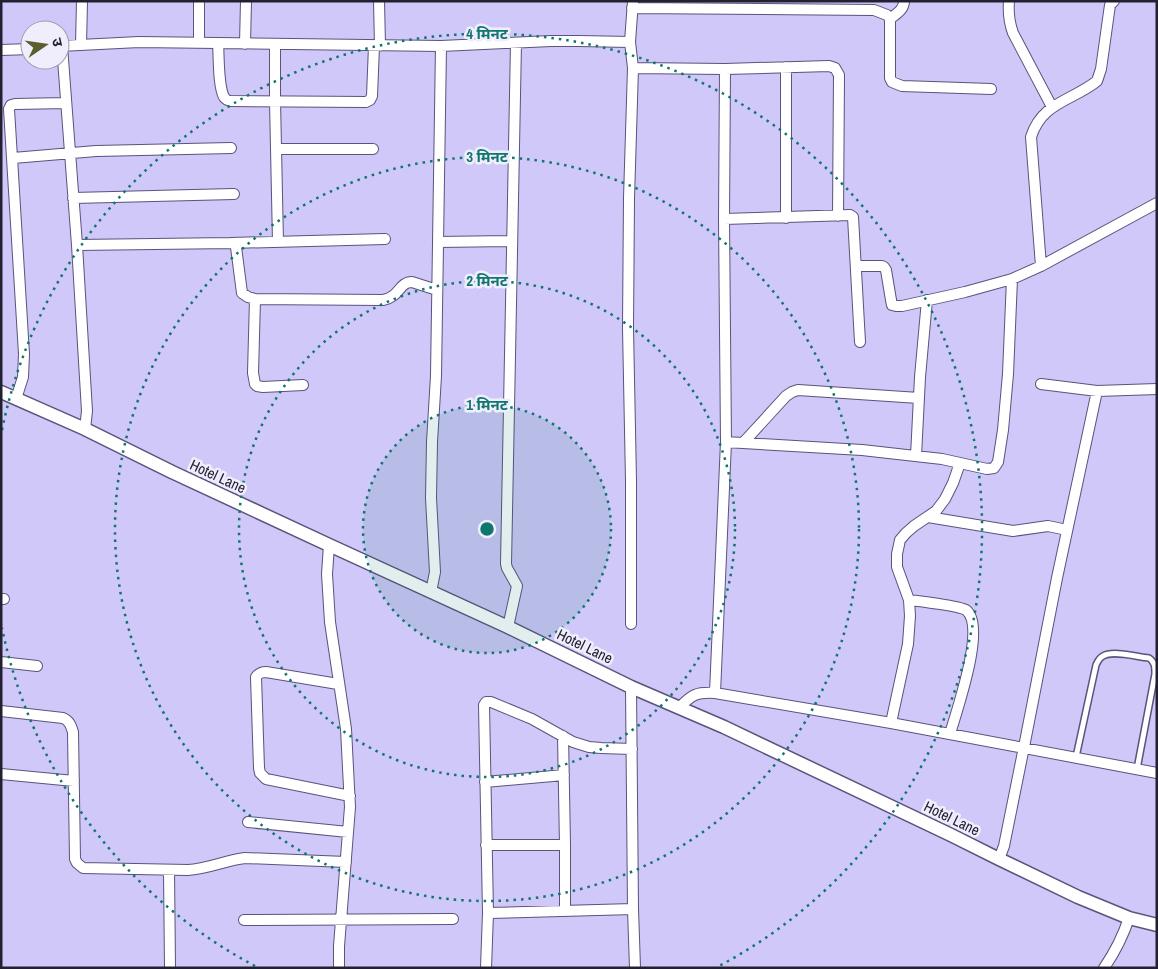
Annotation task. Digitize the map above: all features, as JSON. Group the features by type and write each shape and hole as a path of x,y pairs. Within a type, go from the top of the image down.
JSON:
{"street":[{"path":"81,45 82,1"},
{"path":"199,1 199,43"},
{"path":"245,44 246,1"},
{"path":"218,43 223,94 230,102 366,102 372,96 379,1"},
{"path":"890,19 901,10 904,1"},
{"path":"1010,1 1008,13 1013,33 1052,107"},
{"path":"1041,266 1031,137 1034,126 1043,114 1052,107 1097,81 1101,69 1110,6 1114,1"},
{"path":"631,624 628,310 633,68 630,42 632,4 874,10 887,15 890,19 890,78 892,82 902,86 991,89"},
{"path":"70,46 139,42 377,46 441,46 579,41 630,42"},
{"path":"508,627 517,586 506,566 516,43"},
{"path":"275,45 278,242"},
{"path":"433,584 431,498 438,290 441,46"},
{"path":"1,50 20,49"},
{"path":"633,68 726,69 829,66 835,68 839,75 838,216"},
{"path":"786,67 786,218"},
{"path":"715,693 726,442 724,219 726,69"},
{"path":"63,70 77,245 86,420"},
{"path":"18,393 23,377 24,354 9,109 11,105 66,103"},
{"path":"12,158 96,151 231,148"},
{"path":"276,148 373,149"},
{"path":"73,198 234,194"},
{"path":"856,266 884,267 892,304 902,306 1012,279 1156,207"},
{"path":"724,219 850,215 853,217 860,342"},
{"path":"77,245 385,239"},
{"path":"438,242 512,241"},
{"path":"231,243 236,247 242,293 255,299 383,300 394,296 408,281 438,290"},
{"path":"726,442 833,448 916,456 994,468 998,462 1003,430 1008,374 1012,279"},
{"path":"255,299 253,374 255,384 263,387 303,386"},
{"path":"916,456 927,300"},
{"path":"1041,384 1097,390 1157,389"},
{"path":"743,443 786,396 798,390 919,398"},
{"path":"1001,852 1097,390"},
{"name":"Hotel Lane","path":"1,392 18,393 86,420 172,472 329,545 433,584 508,627 631,687 684,703 724,727 951,835 1001,852 1078,897 1129,918 1157,925"},
{"path":"891,723 908,644 910,616 909,600 898,567 897,554 900,540 906,533 936,510 945,499 953,484 960,463"},
{"path":"928,517 1013,532 1042,526 1067,530"},
{"path":"329,545 327,574 330,622 346,729 350,796 339,968"},
{"path":"909,600 964,609 971,617 972,651 950,734"},
{"path":"1,662 37,666"},
{"path":"338,684 266,672 258,674 256,677 260,772 266,779 350,796"},
{"path":"631,687 635,968"},
{"path":"684,703 695,694 715,693 1024,747 1157,773"},
{"path":"486,968 488,912 483,710 486,702 491,702 532,719 573,742 590,747 632,749"},
{"path":"1,711 63,718 71,725 73,732 75,859 79,866 83,868 201,869 246,858 346,862"},
{"path":"563,736 565,910"},
{"path":"1,774 74,781"},
{"path":"485,782 564,775"},
{"path":"248,822 348,832"},
{"path":"486,845 565,845"},
{"path":"169,870 170,968"},
{"path":"488,912 633,909"},
{"path":"1104,968 1124,935 1129,918"},
{"path":"244,920 453,919"}],"lane":[{"path":"1076,757 1099,659 1104,655 1112,653 1149,658 1153,661 1156,674 1137,769"}]}
